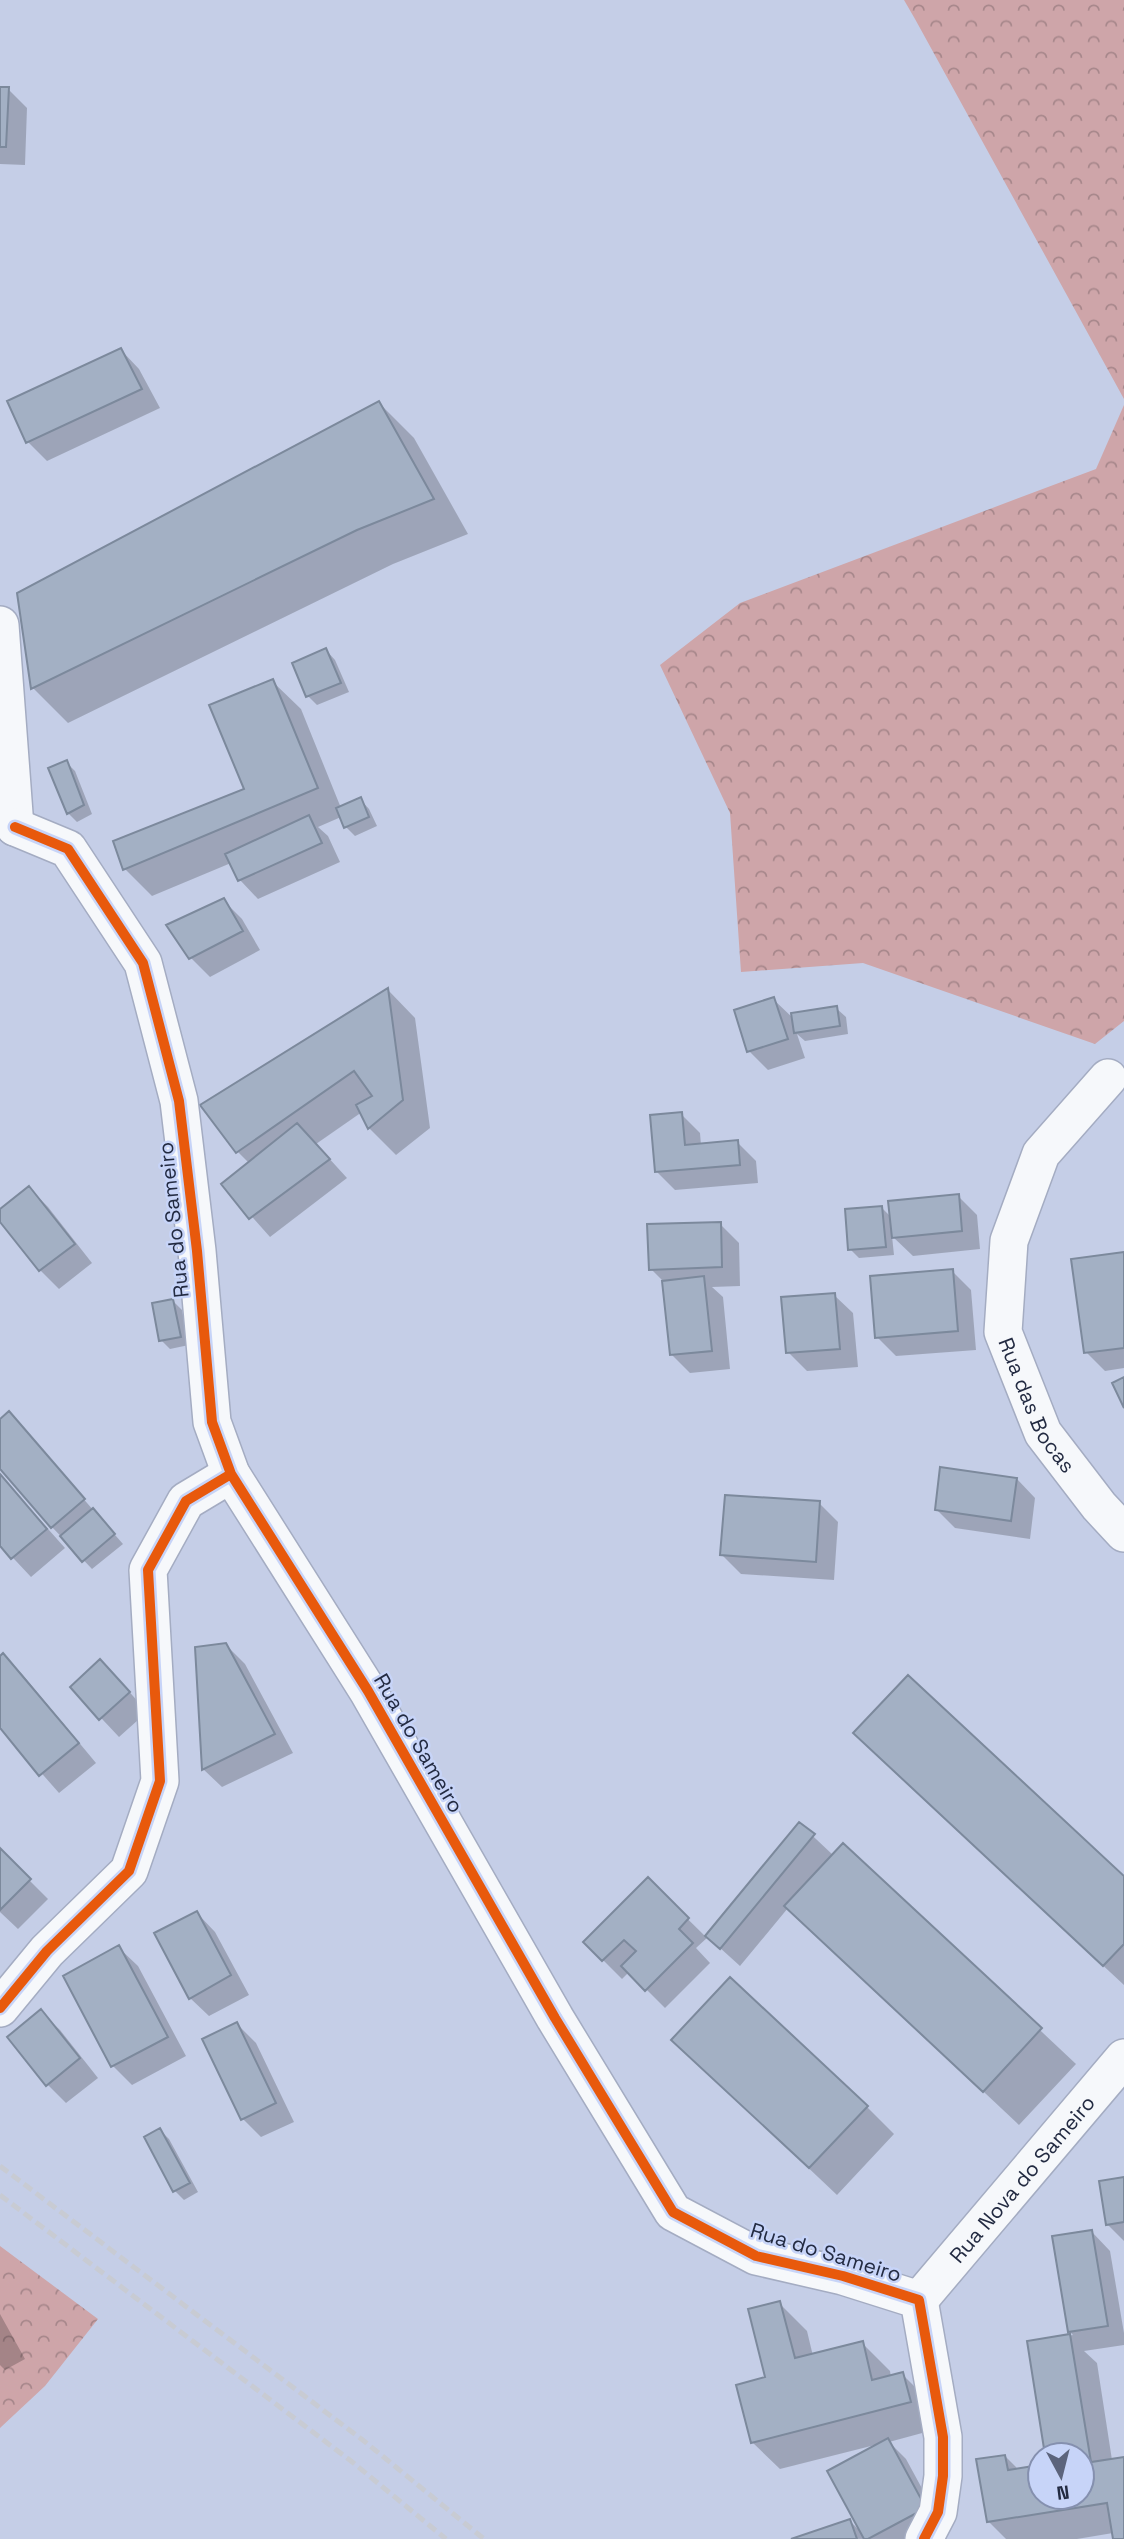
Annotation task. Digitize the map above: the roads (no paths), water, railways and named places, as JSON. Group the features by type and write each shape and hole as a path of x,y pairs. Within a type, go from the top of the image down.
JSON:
{"street":[{"path":"0,625 8,832"},
{"name":"Rua do Sameiro","path":"8,832 68,849 143,963 179,1101 197,1251 212,1422 231,1474 368,1691 555,2018 673,2212 756,2256 843,2276 919,2300 943,2450 938,2512 924,2539"},
{"name":"Rua das Bocas","path":"1108,1078 1041,1154 1009,1241 1003,1332 1044,1433 1099,1506 1124,1533"},
{"path":"0,2008 47,1951 129,1871 159,1781 148,1570 186,1501 231,1474"},
{"name":"Rua Nova do Sameiro","path":"919,2300 1124,2058"}],"railway":[{"path":"0,2166 364,2441 484,2539"},
{"path":"0,2195 351,2461 446,2539"}]}
